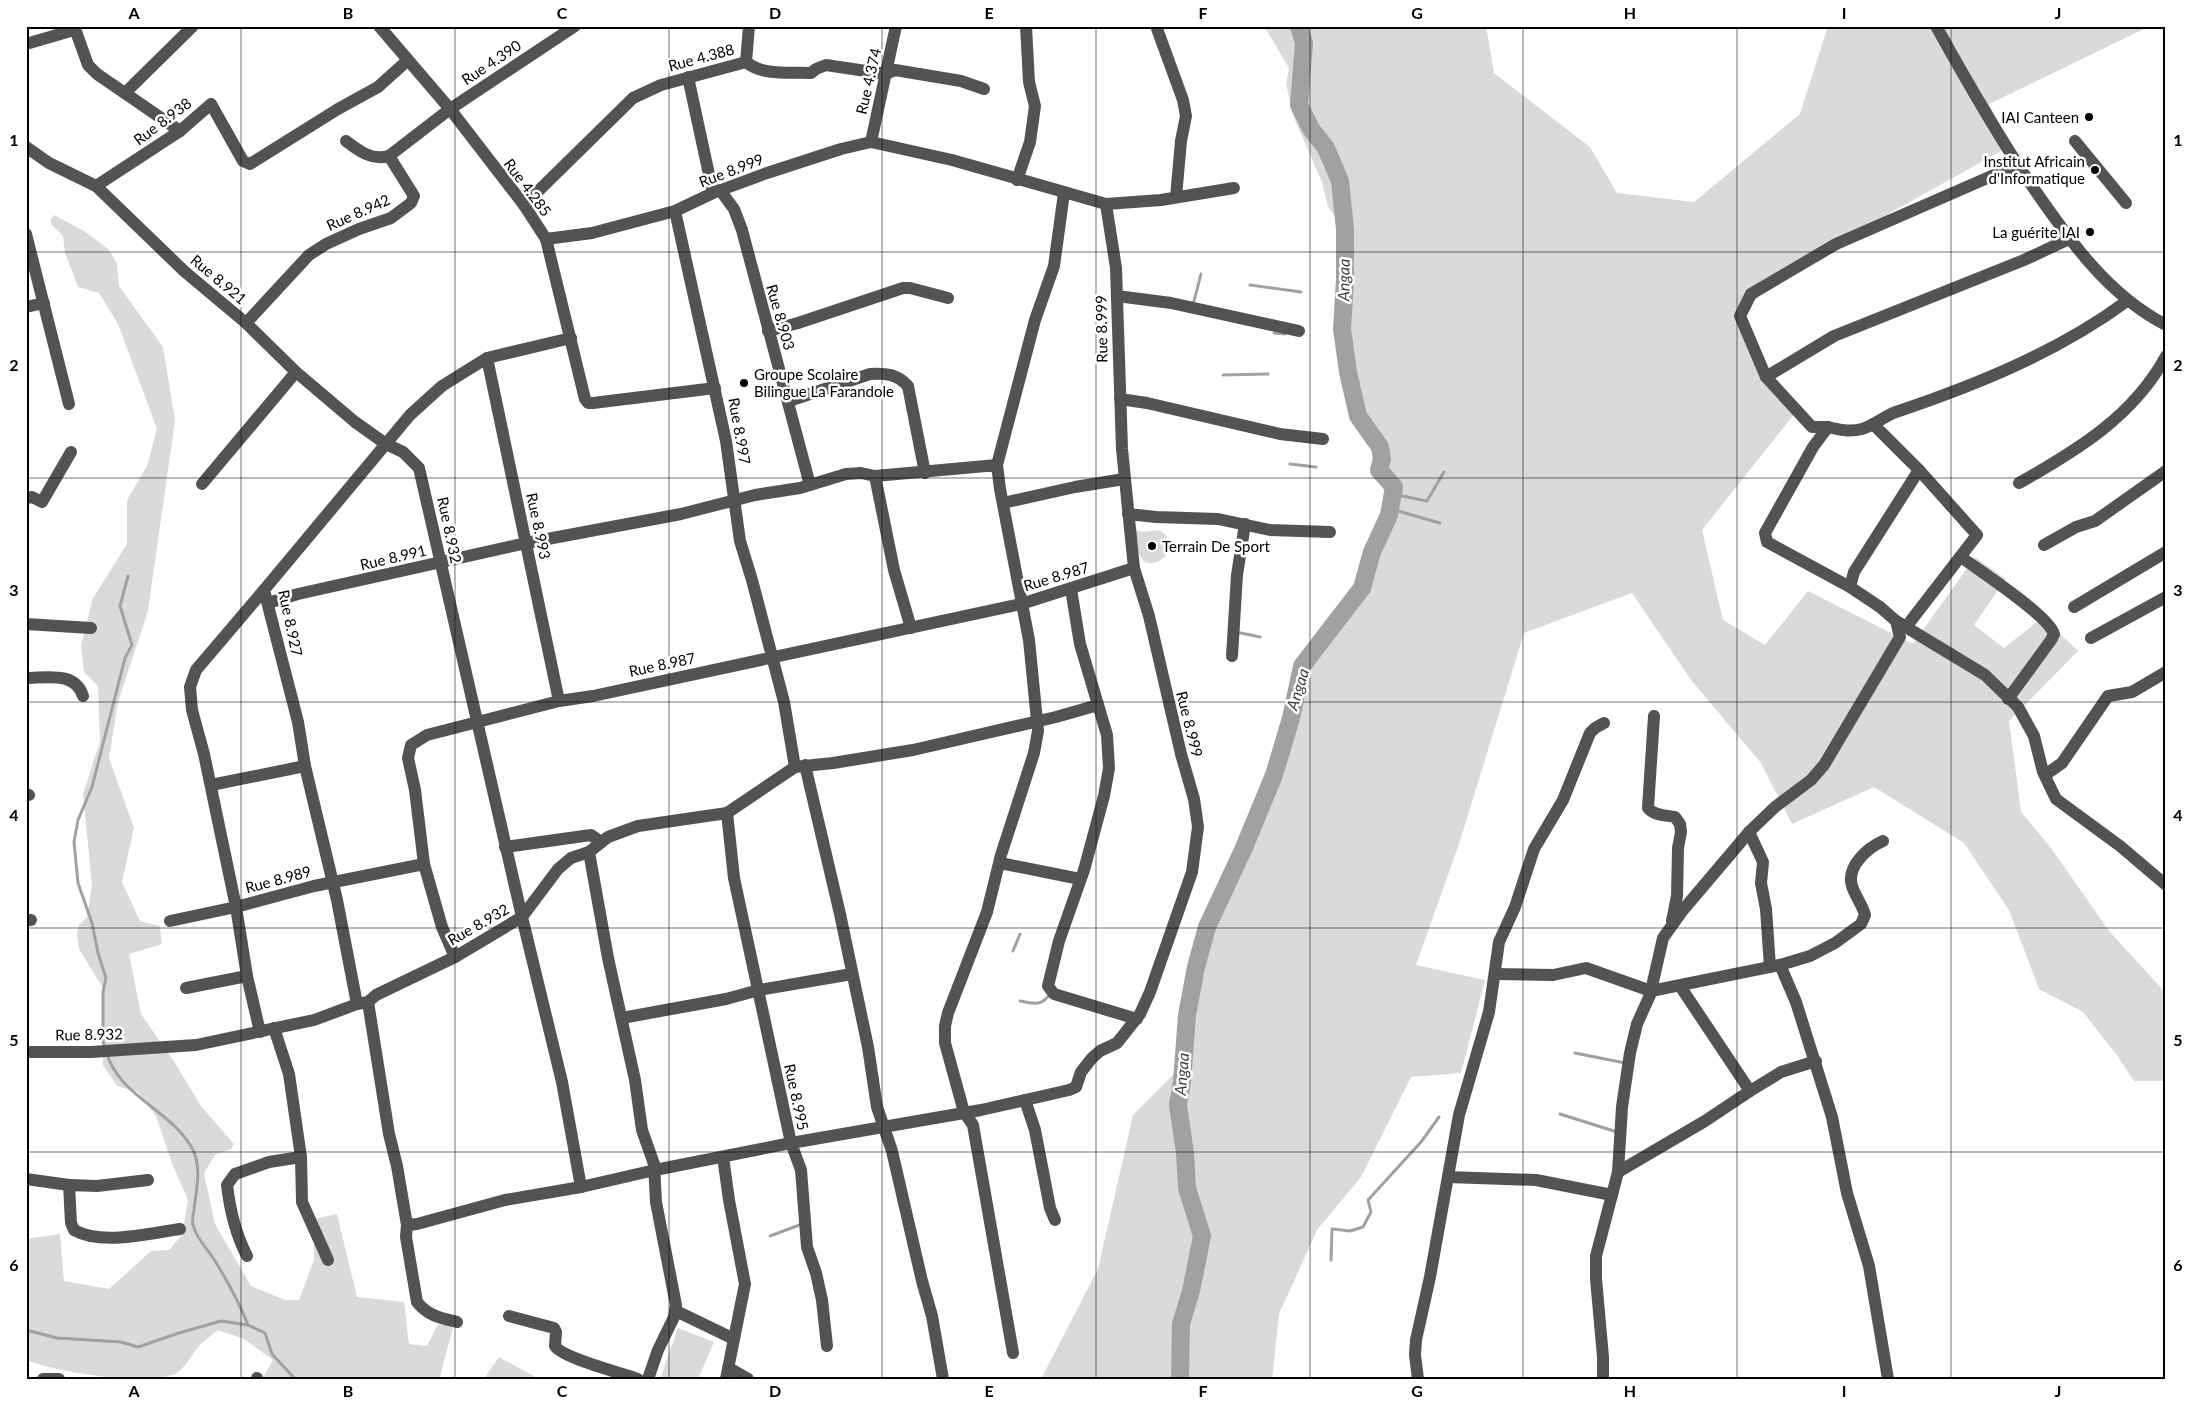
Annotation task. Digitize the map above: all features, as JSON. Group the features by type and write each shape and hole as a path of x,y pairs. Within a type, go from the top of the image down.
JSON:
{"street":[{"path":"125,93 193,26"},
{"name":"Rue 4.285","path":"379,26 450,110 524,205 546,239 585,400 588,403 593,403 715,388"},
{"name":"Rue 4.390","path":"450,110 576,26"},
{"path":"746,62 749,26"},
{"name":"Rue 4.374","path":"871,142 896,26"},
{"path":"1017,180 1030,142 1035,106 1028,82 1026,26"},
{"path":"1156,26 1183,100 1186,116 1181,141 1176,197"},
{"path":"1936,26 2017,165 2069,239 2127,301 2166,326"},
{"path":"26,44 74,28 88,65 107,82 180,131"},
{"name":"Rue 8.938","path":"96,186 180,131 211,104 243,161 250,164 338,109 378,87 408,60"},
{"name":"Rue 4.388","path":"524,205 633,98 661,85 746,62 754,69 767,72 811,73 826,65 886,74 895,70 961,81 984,89"},
{"path":"688,78 717,192"},
{"path":"346,141 358,151 380,159 389,156 450,110"},
{"path":"2075,141 2126,203"},
{"name":"Rue 8.999","path":"546,239 592,232 675,211 717,192 842,149 871,142 952,160 1106,204 1116,268 1124,479 1134,568 1149,616 1167,697 1194,799 1198,827 1192,872 1150,992 1137,1019 1117,1043 1100,1051 1092,1058 1081,1072 1076,1087 1025,1100 912,1123 882,1126 791,1143"},
{"name":"Rue 8.921","path":"26,147 50,163 96,186 184,271 246,323 296,372 355,422 386,444"},
{"name":"Rue 8.942","path":"246,323 309,255 326,244 359,229 391,218 411,203 414,196 389,156"},
{"path":"2017,165 1836,244 1751,294 1740,316 1766,377 1812,427 1828,427 1845,431 1862,429 1893,413 1929,402 2024,363 2107,316 2127,301"},
{"path":"1106,204 1176,197 1234,188"},
{"name":"Rue 8.903","path":"717,192 734,209 740,222 810,485"},
{"path":"1013,1353 973,1125 964,1112 945,1043 945,1026 987,912 1034,753 1038,720 1029,640 997,465 1036,320 1054,266 1058,249 1064,193"},
{"name":"Rue 8.997","path":"675,211 726,441 740,541 752,580 800,766 822,830 882,1126 892,1151 932,1316 943,1379"},
{"path":"26,234 69,404"},
{"path":"1766,377 1834,336 2024,260 2069,239"},
{"path":"768,331 798,324 903,288 910,288 948,298"},
{"path":"1117,296 1171,303 1299,331"},
{"path":"26,307 44,303"},
{"name":"Rue 8.927","path":"457,1322 432,1316 423,1310 417,1302 397,1166 362,1003 305,766 298,722 264,590 410,415 442,386 487,358 570,338"},
{"path":"2019,483 2058,461 2086,442 2132,405 2155,377 2166,356"},
{"name":"Rue 8.993","path":"487,358 559,701"},
{"path":"202,484 296,372"},
{"path":"789,401 870,374 883,373 902,380 908,386 925,473"},
{"path":"1120,399 1155,405 1280,434 1323,439"},
{"path":"1603,1379 1596,1256 1618,1172 1622,1108 1630,1053 1637,1024 1651,991 1663,938 1749,832 1775,806 1811,780 1824,765 1868,688 1898,643 1901,624 1960,557 1977,534 1874,424"},
{"path":"1828,427 1813,447 1765,533 1767,542 1850,587 1901,624 1980,672 2018,707 2034,736 2043,772 2056,799 2120,846 2166,885"},
{"name":"Rue 8.932","path":"26,1052 91,1052 196,1045 314,1020 362,1003 455,957 522,917 419,468 403,452 386,444"},
{"path":"26,498 42,502 70,452"},
{"name":"Rue 8.991","path":"268,603 298,594 526,543 680,514 734,500 810,485 846,474 862,473 874,476 925,473 997,465"},
{"path":"1850,587 1854,572 1919,470"},
{"path":"2044,545 2076,527 2095,520 2166,471"},
{"path":"874,476 894,570 911,628"},
{"path":"1003,503 1075,486 1124,479"},
{"path":"1128,514 1156,518 1218,519 1270,530 1330,532"},
{"path":"1232,656 1237,575 1245,524"},
{"path":"2074,607 2166,552"},
{"path":"1960,557 2034,612 2052,628 2054,634 2051,640 2008,699"},
{"name":"Rue 8.987","path":"455,957 442,927 424,864 408,758 411,745 427,735 559,701 593,696 1021,604 1134,568"},
{"path":"1071,589 1080,644 1107,736 1109,768 1104,796 1080,879 1059,941 1048,986 1050,991 1137,1019"},
{"path":"170,921 236,908 211,785 192,710 190,680 196,670 264,590"},
{"path":"2091,638 2166,597"},
{"path":"26,624 91,628"},
{"path":"2046,775 2062,763 2108,696 2132,692 2166,672"},
{"path":"26,678 60,678 75,681 81,689 83,696"},
{"path":"582,1187 562,1082 522,917 558,869 571,858 589,852 608,837 638,826 726,813 800,766 833,763 913,750 1098,705"},
{"path":"1654,716 1648,808 1651,812 1657,814 1675,817 1680,824 1681,832 1678,848 1677,896 1671,926"},
{"path":"1418,1379 1415,1364 1416,1340 1459,1115 1480,1048 1495,974 1499,942 1515,907 1534,849 1563,800 1590,733 1604,723"},
{"path":"211,785 305,766"},
{"name":"Rue 8.995","path":"407,1225 418,1224 505,1200 582,1187 654,1170 791,1143 734,878 726,813"},
{"path":"1749,832 1763,862 1761,884 1775,966 1796,1002 1832,1117 1847,1193 1869,1266 1888,1379"},
{"path":"505,848 591,835 601,842"},
{"path":"1495,974 1553,975 1586,968 1651,991 1775,966 1821,951 1860,924 1865,915 1851,884 1854,867 1857,861 1871,848 1883,842"},
{"path":"589,852 608,958 635,1080 642,1130 654,1170 656,1202 676,1311 658,1350 648,1379"},
{"path":"1000,863 1080,879"},
{"name":"Rue 8.989","path":"260,1032 247,976 236,908 333,882 424,864"},
{"path":"622,1018 726,1000 758,990 852,974"},
{"path":"186,988 247,976"},
{"path":"1680,986 1750,1091"},
{"path":"274,1028 289,1074 300,1157 302,1202 328,1260"},
{"path":"1618,1172 1705,1121 1781,1072 1816,1061"},
{"path":"1025,1100 1035,1130 1050,1208 1055,1220"},
{"path":"791,1143 801,1170 807,1247 816,1273 822,1300 828,1346"},
{"path":"247,1256 236,1236 227,1185 234,1174 270,1162 300,1157"},
{"path":"723,1157 745,1284 728,1373 748,1379"},
{"path":"1448,1177 1536,1180 1612,1195"},
{"path":"26,1179 69,1185 97,1186 148,1180"},
{"path":"69,1185 72,1222 74,1230 80,1234 110,1238 180,1228"},
{"path":"676,1311 734,1339"},
{"path":"509,1316 554,1328 556,1332 555,1346 561,1352 595,1366 613,1369 638,1379"},
{"path":"43,1379 59,1379"}],"shaded area":[{"path":"1264,26 1486,26 1494,73 1590,147 1617,193 1694,202 1800,114 1828,26 2150,26 1989,104 2010,146 1779,275 1735,319 1796,412 1702,530 1723,620 1765,645 1808,591 1913,644 1975,557 2006,579 1974,625 2004,648 2043,617 2078,651 2009,721 2021,812 2051,848 2109,931 2163,990 2166,1001 2165,1081 2134,1081 2116,1054 2083,1012 2039,989 2009,910 1964,843 1874,787 1792,824 1761,763 1691,680 1632,593 1524,633 1459,844 1416,965 1485,980 1461,1073 1411,1077 1361,1177 1317,1230 1279,1314 1272,1379 1041,1379 1098,1269 1133,1115 1183,1065 1187,1015 1196,967 1207,927 1243,850 1274,775 1291,718 1302,666 1362,588 1372,552 1389,515 1394,487 1379,470 1382,459 1380,447 1358,416 1348,372 1342,329 1345,229 1328,207 1322,182 1294,118 1286,84 1289,68"},
{"path":"54,215 84,231 108,249 117,263 119,286 163,347 175,420 148,611 118,702 109,758 134,828 122,882 140,921 160,926 162,944 129,954 141,1014 173,1060 201,1106 234,1144 231,1149 215,1155 204,1173 215,1224 251,1286 285,1300 299,1300 314,1260 314,1219 337,1214 357,1297 404,1302 409,1344 427,1346 438,1324 453,1327 440,1377 444,1379 262,1379 273,1360 244,1339 218,1330 200,1345 179,1372 161,1378 143,1379 100,1376 58,1369 26,1360 26,1239 60,1234 64,1281 109,1289 151,1251 169,1250 182,1235 188,1200 173,1166 156,1116 138,1092 117,1086 103,1065 103,988 79,949 77,934 79,925 87,917 92,885 83,794 100,741 98,686 84,672 81,645 93,598 127,544 127,500 147,466 157,429 118,324 99,293 78,287 65,253 63,236 51,224 51,219"},
{"name":"Terrain De Sport","path":"1135,530 1147,532 1156,530 1163,533 1171,545 1165,557 1153,563 1144,562 1137,550"},
{"path":"678,1328 714,1342 698,1379 660,1379"},
{"path":"499,1357 534,1376 532,1379 484,1379"}],"waterway":[{"name":"Angaa","path":"1180,1379 1181,1324 1191,1291 1202,1236 1187,1188 1185,1153 1178,1105 1182,1082 1187,1015 1196,967 1207,927 1243,850 1274,775 1291,718 1302,666 1362,588 1372,552 1389,515 1394,487 1379,470 1382,459 1380,447 1358,416 1348,372 1342,329 1345,229 1340,181 1326,148 1311,129 1299,105 1304,43 1299,26"},
{"path":"1193,305 1201,274"},
{"path":"1250,285 1301,292"},
{"path":"1274,333 1285,334"},
{"path":"1223,375 1268,374"},
{"path":"1290,464 1316,467"},
{"path":"1402,496 1427,501 1444,472"},
{"path":"1398,511 1440,523"},
{"path":"105,1048 103,1042 103,992 106,978 98,953 92,923 78,883 74,842 78,820 92,787 125,658 132,645 120,606 128,576"},
{"path":"1236,632 1260,637"},
{"path":"1013,951 1020,934"},
{"path":"1020,1001 1039,1003 1049,995"},
{"path":"1575,1053 1625,1063"},
{"path":"107,1054 123,1082 173,1125 184,1136 193,1150 198,1172 193,1225 200,1240 229,1284 248,1325"},
{"path":"1560,1114 1617,1132"},
{"path":"1331,1260 1332,1229 1350,1231 1363,1227 1371,1212 1368,1200 1421,1142 1439,1117"},
{"path":"770,1236 802,1224"},
{"path":"26,1330 57,1338 121,1342 138,1347 221,1321 248,1325 265,1333 272,1354 295,1379"}],"place":[{"name":"IAI Canteen","path":"2089,117"},
{"name":"Institut Africain d'Informatique","path":"2095,170"},
{"name":"La guérite IAI","path":"2090,232"},
{"name":"Groupe Scolaire Bilingue La Farandole","path":"744,383"},
{"name":"Terrain De Sport","path":"1152,546"}]}
